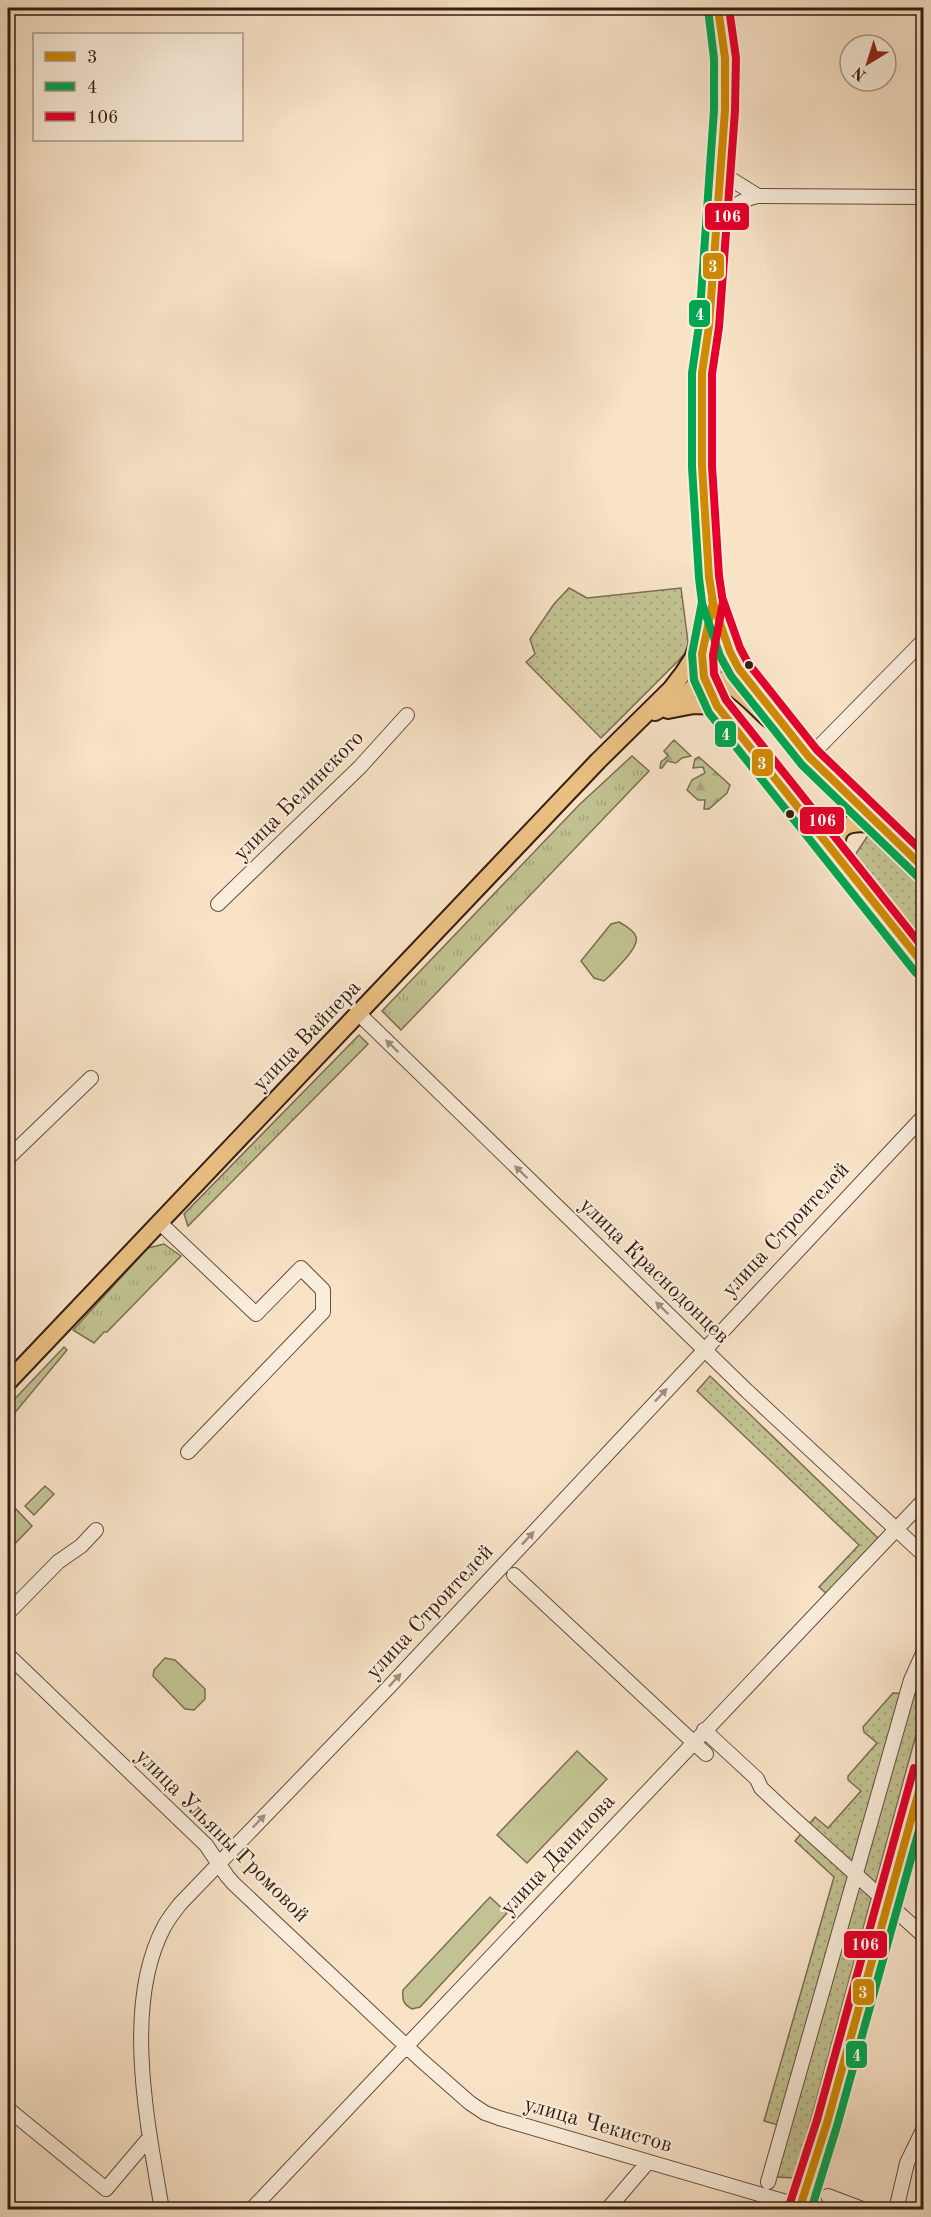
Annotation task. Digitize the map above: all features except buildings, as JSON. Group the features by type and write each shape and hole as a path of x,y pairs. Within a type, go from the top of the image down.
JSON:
{"main road":[{"path":"718,8 722,31 725,84 709,326 702,373 702,466 709,577 712,602 730,652 739,669 805,752"},
{"path":"712,602 702,647 704,676 717,706 924,966"},
{"name":"улица Вайнера","path":"8,1382 598,761 646,717 693,658 712,602"},
{"name":"улица Вайнера","path":"646,717 683,697 730,652"},
{"path":"671,688 686,680 704,676 729,684 805,752 924,868"},
{"path":"646,717 694,705 717,706"},
{"path":"839,861 836,848 837,835 844,825 858,822 879,825"},
{"path":"799,2208 807,2190 827,2123 886,1902 924,1771"}],"street":[{"path":"720,170 758,196"},
{"path":"716,226 730,209 745,199 758,196 924,197"},
{"path":"805,752 924,640"},
{"name":"улица Белинского","path":"218,904 360,767 407,716"},
{"name":"улица Краснодонцев","path":"359,1014 704,1348 924,1555"},
{"path":"8,1158 91,1078"},
{"name":"улица Строителей","path":"162,2210 141,2064 142,2016 148,1976 164,1927 180,1904 388,1688 704,1348 924,1116"},
{"path":"159,1222 256,1314 301,1268 323,1290 323,1312 188,1452"},
{"name":"улица Данилова","path":"251,2210 924,1500"},
{"path":"8,1613 57,1562 81,1546 96,1530"},
{"path":"507,1560 698,1738 706,1754"},
{"path":"514,1575 698,1738 757,1779 761,1788 924,1936"},
{"path":"768,2182 911,1680 924,1651"},
{"name":"улица Ульяны Громовой","path":"8,1656 206,1845 234,1884 406,2047"},
{"name":"улица Чекистов","path":"406,2047 470,2103 485,2113 799,2208"},
{"path":"8,2109 106,2189 150,2137"},
{"path":"896,2210 906,2163 924,2128"},
{"path":"607,2210 648,2162"},
{"path":"828,2196 865,2210"}],"green space":[{"path":"569,588 587,598 681,588 689,650 601,738 526,662 535,654 530,639 554,604"},
{"path":"674,740 691,756 682,758 676,763 667,761 660,768 661,762 668,756 664,751"},
{"path":"632,756 649,771 401,1030 382,1011 579,805"},
{"path":"699,757 730,785 727,793 709,809 704,809 705,800 698,800 687,790 692,780 705,773 703,767 693,768 695,759"},
{"path":"869,834 923,885 923,953 851,861"},
{"path":"619,922 634,933 635,945 604,981 594,978 581,961 611,924"},
{"path":"359,1035 368,1044 188,1226 184,1214"},
{"path":"164,1244 181,1256 107,1332 104,1332 94,1343 73,1330 148,1248"},
{"path":"64,1347 67,1350 8,1421 8,1406"},
{"path":"710,1376 878,1538 827,1594 819,1587 859,1545 697,1391"},
{"path":"45,1486 54,1494 34,1515 25,1506"},
{"path":"16,1509 32,1526 8,1551 8,1517"},
{"path":"165,1658 175,1660 205,1689 205,1699 194,1710 185,1709 153,1676 154,1670"},
{"path":"893,1693 923,1694 923,1709 795,2178 776,2177 789,2128 764,2121 834,1877 795,1841 815,1817 828,1828 861,1791 848,1780 848,1776 877,1743 864,1732 863,1727"},
{"path":"577,1751 607,1779 527,1863 497,1835"},
{"path":"490,1897 507,1913 420,2007 412,2009 409,2007 404,2001 403,1990"}],"transit line":[{"name":"3","path":"718,8 725,58 725,110 709,326 702,373 702,466 709,577 713,602 702,654 704,677 717,706 924,965"},
{"name":"106","path":"729,8 736,58 735,111 719,327 712,374 712,466 719,576 723,602 713,655 714,674 726,700 924,949"},
{"name":"4","path":"708,9 714,59 714,110 699,325 692,373 692,467 702,602 692,654 694,680 709,713 916,973"},
{"name":"106","path":"722,597 740,648 748,663 817,750 924,853"},
{"name":"3","path":"712,600 730,652 739,669 809,757 924,868"},
{"name":"4","path":"702,603 720,656 731,676 802,765 917,876"},
{"name":"106","path":"789,2206 817,2120 914,1768"},
{"name":"3","path":"799,2210 827,2123 924,1773"},
{"name":"4","path":"811,2210 837,2126 924,1812"}]}
